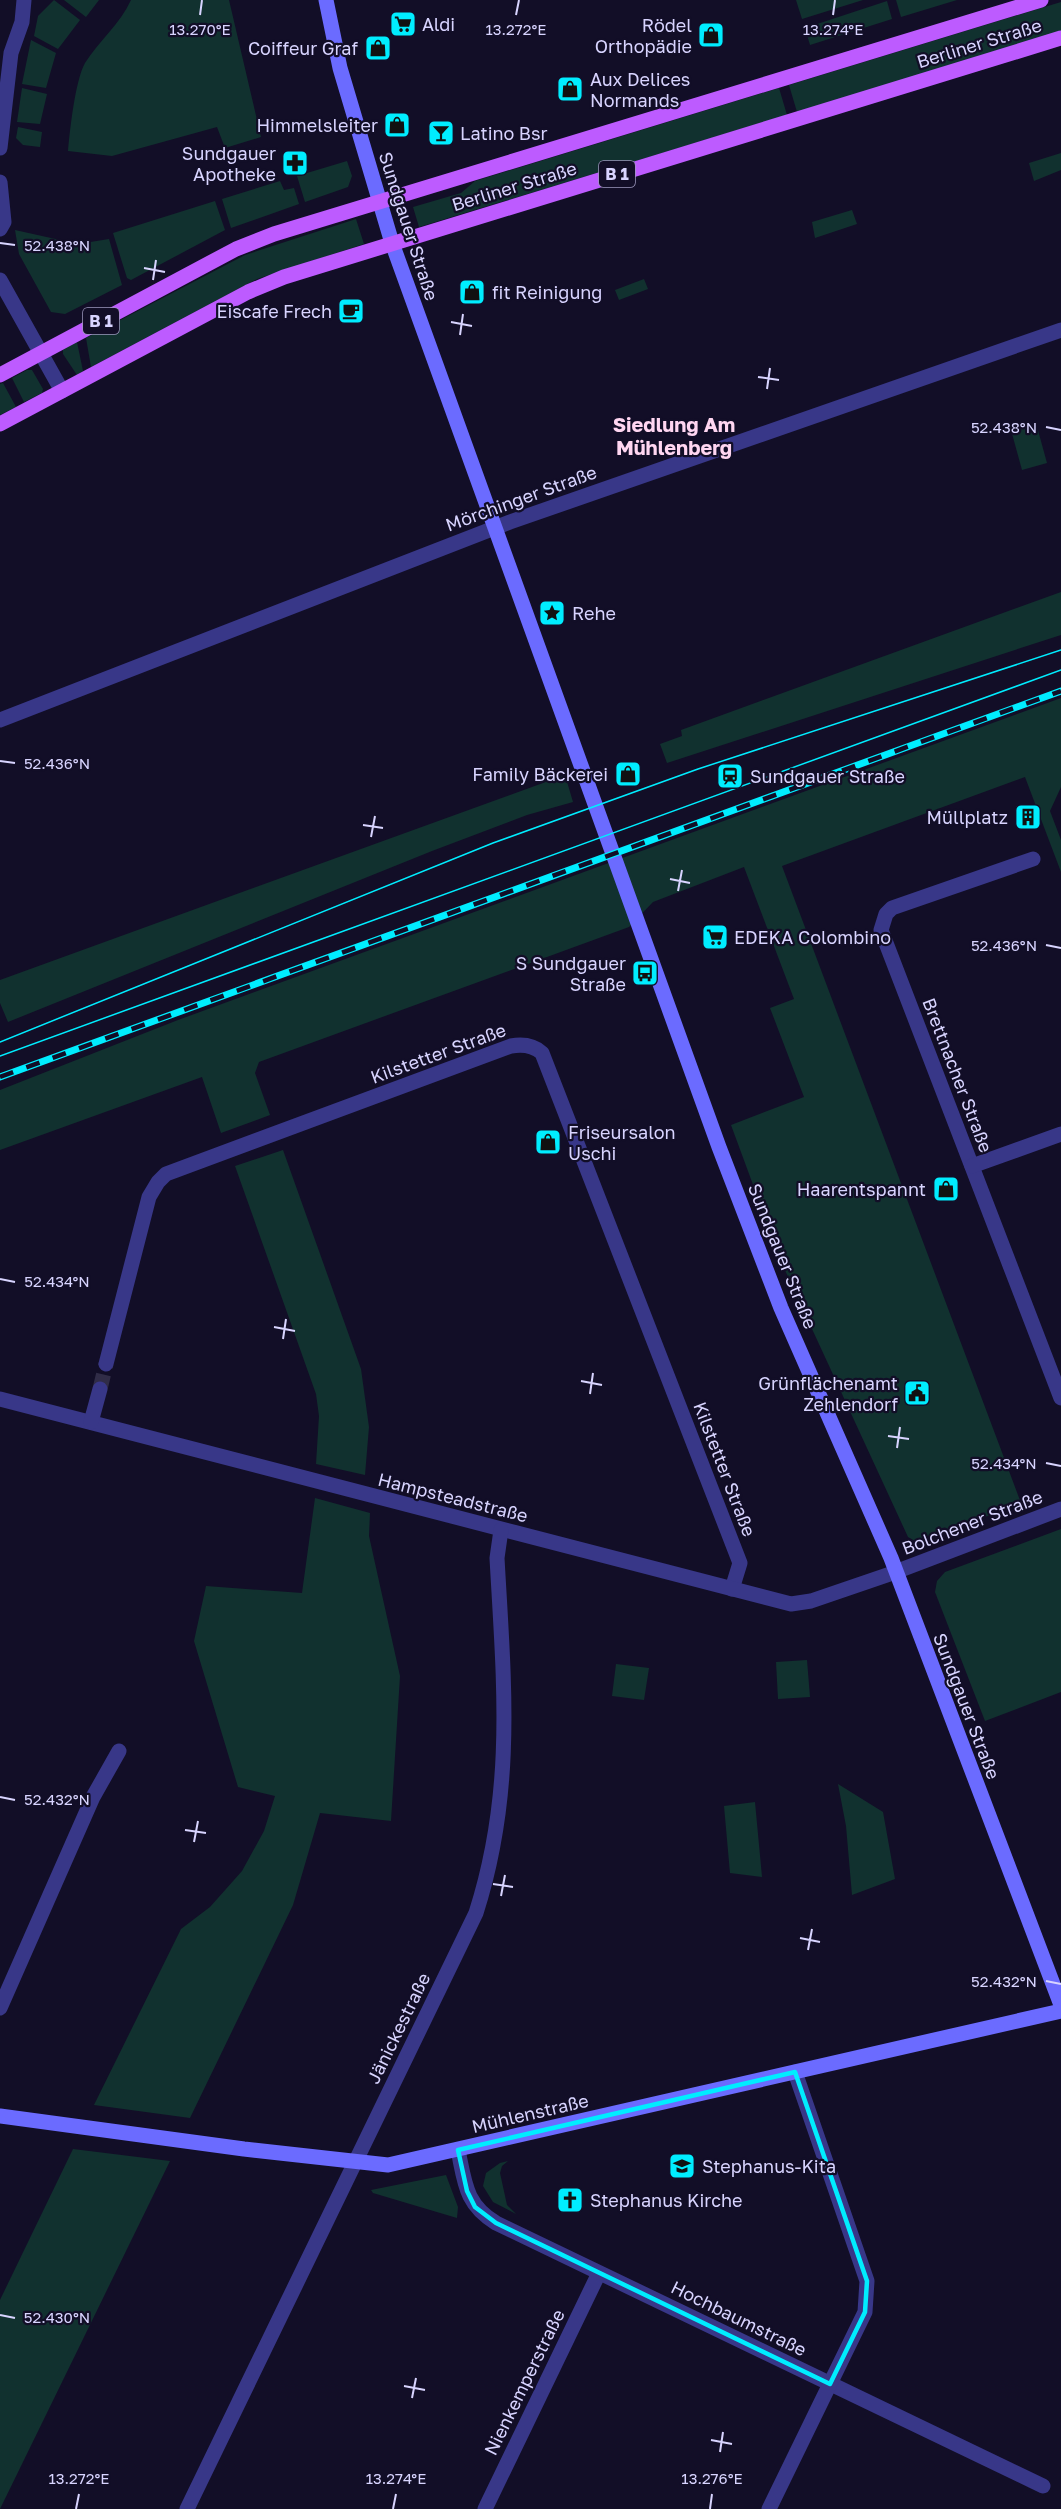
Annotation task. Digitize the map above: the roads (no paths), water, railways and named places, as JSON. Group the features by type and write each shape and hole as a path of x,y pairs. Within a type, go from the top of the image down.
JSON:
{"main road":[{"name":"Berliner Straße","path":"0,375 236,249 274,234 1041,0"},
{"name":"Berliner Straße","path":"0,423 266,284 392,243 1061,38"}],"street":[{"path":"0,148 11,52 22,22 24,0"},
{"name":"Sundgauer Straße","path":"326,0 340,68 392,243 630,903 781,1308 896,1572 1061,2006"},
{"path":"0,182 4,222 0,229"},
{"path":"0,280 62,391"},
{"name":"Mörchinger Straße","path":"0,720 495,527 1061,330"},
{"name":"Brettnacher Straße","path":"1033,859 892,908 886,914 881,930 1061,1398"},
{"name":"Kilstetter Straße","path":"106,1364 149,1197 166,1174 511,1046 520,1044 535,1047 542,1053 740,1563 732,1589"},
{"path":"972,1166 1061,1134"},
{"path":"91,1422 100,1389"},
{"name":"Hampsteadstraße","path":"0,1399 791,1604 812,1602 896,1572"},
{"name":"Bolchener Straße","path":"896,1572 1061,1509"},
{"name":"Jänickestraße","path":"187,2509 476,1913 490,1866 501,1797 506,1737 497,1558 501,1530"},
{"path":"0,2008 93,1797 119,1751"},
{"name":"Mühlenstraße","path":"0,2116 354,2163 388,2165 1061,2011"},
{"path":"769,2509 865,2312 868,2288 795,2072"},
{"name":"Hochbaumstraße","path":"458,2150 467,2191 481,2214 1043,2486"},
{"name":"Nienkemperstraße","path":"485,2509 599,2273"}],"tunnel":[{"path":"100,1389 106,1364"}],"tram line":[{"path":"0,1042 493,843 698,769 1061,650"},
{"path":"0,1056 1061,670"}],"railway":[{"path":"0,1077 1061,691"}],"place":[{"name":"Aldi","path":"403,24"},
{"name":"Rödel Orthopädie","path":"711,35"},
{"name":"Coiffeur Graf","path":"378,48"},
{"name":"Aux Delices Normands","path":"570,89"},
{"name":"Himmelsleiter","path":"397,125"},
{"name":"Latino Bsr","path":"441,133"},
{"name":"Sundgauer Apotheke","path":"295,163"},
{"name":"fit Reinigung","path":"472,292"},
{"name":"Eiscafe Frech","path":"351,311"},
{"name":"Rehe","path":"552,613"},
{"name":"Family Bäckerei","path":"628,774"},
{"name":"Sundgauer Straße","path":"730,776"},
{"name":"Müllplatz","path":"1028,817"},
{"name":"EDEKA Colombino","path":"715,937"},
{"name":"S Sundgauer Straße","path":"645,973"},
{"name":"Friseursalon Uschi","path":"548,1142"},
{"name":"Haarentspannt","path":"946,1189"},
{"name":"Grünflächenamt Zehlendorf","path":"917,1393"},
{"name":"Stephanus-Kita","path":"682,2166"},
{"name":"Stephanus Kirche","path":"570,2200"}],"district":[{"name":"Siedlung Am Mühlenberg","path":"674,436"}]}
